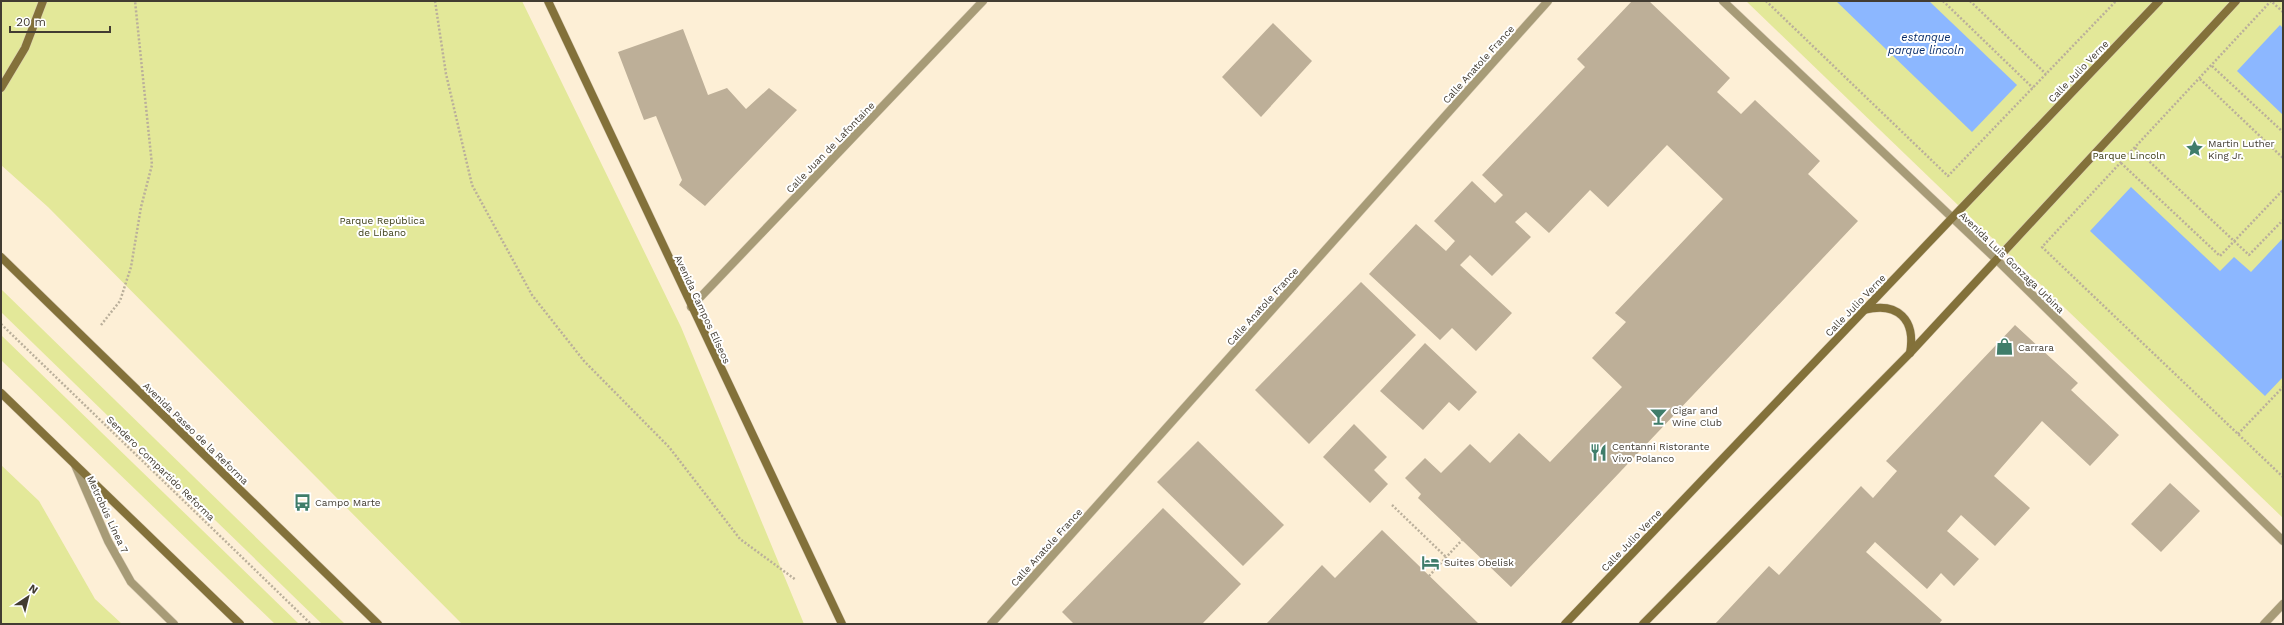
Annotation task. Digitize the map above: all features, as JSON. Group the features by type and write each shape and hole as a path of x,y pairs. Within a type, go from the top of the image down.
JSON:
{"street":[{"path":"1,88 25,48 43,1"},
{"name":"Avenida Campos Elíseos","path":"548,1 842,624"},
{"name":"Calle Juan de Lafontaine","path":"691,306 983,1"},
{"name":"Calle Anatole France","path":"991,624 1548,1"},
{"name":"Avenida Luis Gonzaga Urbina","path":"1723,1 1997,260 2283,541"},
{"name":"Calle Julio Verne","path":"1565,624 2159,1"},
{"path":"1643,624 1910,353 2236,1"},
{"name":"Avenida Paseo de la Reforma","path":"1,257 378,624"},
{"path":"1863,311 1873,308 1888,308 1903,316 1912,332 1910,353"},
{"path":"1,393 240,624"},
{"name":"Metrobús Línea 7","path":"75,464 108,541 130,582 174,624"},
{"path":"2264,624 2283,604"}],"path":[{"path":"88,341 120,300 131,267 141,207 152,165 135,1"},
{"path":"435,1 446,74 472,185 532,295 584,361 669,447 740,539 802,584"},
{"path":"1766,1 1948,176 2116,1"},
{"path":"1943,1 2033,88"},
{"path":"1970,1 2046,74"},
{"path":"2283,12 2271,1 2122,163 2042,247 2283,477"},
{"path":"2212,66 2283,132"},
{"path":"2200,79 2283,158"},
{"path":"2135,148 2249,255 2283,220"},
{"path":"2122,163 2220,256 2283,190"},
{"name":"Sendero Compartido Reforma","path":"1,324 311,624"},
{"path":"2238,434 2283,387"},
{"path":"1392,505 1446,557"},
{"path":"1429,576 1462,540"}],"green space":[{"name":"Parque República de Líbano","path":"1,1 522,1 681,327 804,624 462,624 48,207 1,165"},
{"name":"Parque Lincoln","path":"1746,1 2283,1 2283,518"},
{"path":"1,289 345,624 322,624 1,312"},
{"path":"1,335 299,624 275,624 1,360"},
{"path":"1,465 39,501 95,599 122,624 1,624"}],"water":[{"name":"estanque parque lincoln","path":"1836,1 1929,1 2017,85 1972,132"},
{"path":"2280,25 2283,28 2283,115 2237,71"},
{"path":"2131,187 2220,271 2234,257 2251,272 2283,238 2283,377 2265,396 2090,231"}],"building":[{"path":"1632,1 1649,1 1730,78 1717,92 1741,114 1755,100 1820,161 1808,174 1858,221 1511,587 1418,498 1421,494 1405,478 1425,458 1441,473 1470,444 1490,463 1519,433 1550,462 1622,387 1592,358 1626,322 1615,313 1723,199 1667,145 1608,207 1590,190 1549,233 1526,212 1515,222 1531,237 1492,276 1470,255 1460,265 1512,313 1476,351 1452,328 1440,340 1369,274 1416,224 1446,251 1455,241 1434,221 1472,181 1495,203 1503,195 1482,175 1585,67 1577,59"},
{"path":"1273,23 1312,61 1261,117 1222,77"},
{"path":"683,29 708,95 727,88 746,109 769,88 797,110 705,206 679,185 682,180 656,116 644,120 618,52"},
{"path":"1361,282 1416,335 1309,444 1255,390"},
{"path":"2015,325 2078,383 2071,390 2119,435 2090,466 2042,421 1994,476 2030,508 1995,546 1961,515 1947,531 1979,559 1954,586 1941,573 1927,589 1875,542 1866,552 1942,620 1939,624 1715,624 1769,566 1779,575 1861,486 1873,498 1897,471 1886,461"},
{"path":"1425,343 1477,392 1459,411 1449,402 1423,430 1380,391"},
{"path":"1354,424 1387,457 1374,470 1388,484 1370,503 1323,457"},
{"path":"1198,441 1284,525 1243,566 1157,482"},
{"path":"2170,483 2200,511 2161,552 2131,524"},
{"path":"1163,508 1241,584 1202,624 1074,624 1062,612"},
{"path":"1382,530 1478,623 1266,624 1322,565 1335,578"}],"place":[{"name":"Martin Luther King Jr.","path":"2195,149"},
{"name":"Carrara","path":"2005,347"},
{"name":"Cigar and Wine Club","path":"1659,416"},
{"name":"Centanni Ristorante Vivo Polanco","path":"1599,452"},
{"name":"Campo Marte","path":"302,502"},
{"name":"Suites Obelisk","path":"1431,562"}]}
